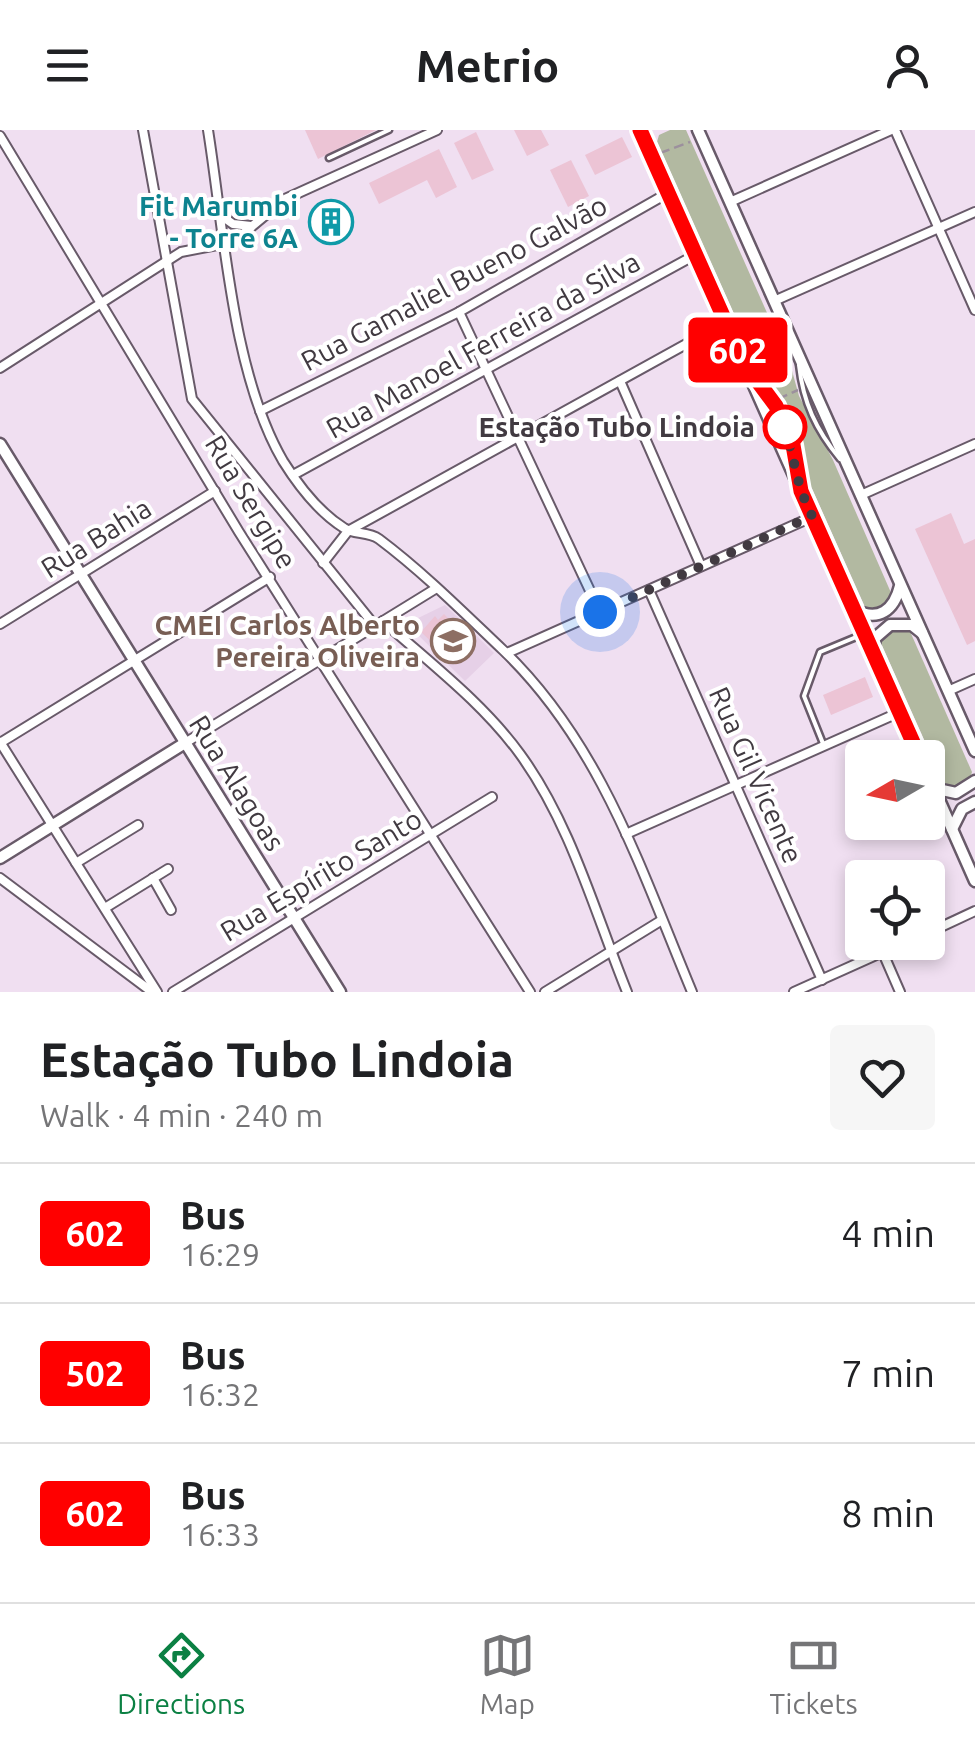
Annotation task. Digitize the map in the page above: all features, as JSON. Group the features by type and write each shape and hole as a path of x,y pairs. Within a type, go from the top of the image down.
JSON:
{"main road":[{"path":"640,130 912,740"},
{"path":"650,152 655,130"},
{"path":"699,134 975,751"},
{"name":"Rua Alagoas","path":"0,444 340,992"},
{"path":"854,610 865,615 884,612 893,606 900,584"},
{"path":"873,652 875,638 890,625 912,625 922,634"},
{"path":"0,858 185,743"},
{"path":"945,791 956,793 975,781"},
{"path":"952,830 962,809 975,802"},
{"path":"945,815 975,881"}],"street":[{"path":"143,130 184,374 197,408 323,563 379,623 480,709 521,756 560,826 627,992"},
{"path":"208,130 226,245 260,412 292,475 348,532 380,540 506,653 578,738 626,834 692,992"},
{"path":"0,368 185,251 226,245 285,198 437,130"},
{"path":"730,202 893,130 975,310"},
{"name":"Rua Sergipe","path":"2,133 215,491 530,992"},
{"name":"Rua Gamaliel Bueno Galvão","path":"260,412 459,312 668,193"},
{"path":"774,301 975,212"},
{"path":"222,216 232,224 251,226"},
{"name":"Rua Manoel Ferreira da Silva","path":"292,475 696,254"},
{"path":"459,312 600,612"},
{"path":"323,563 348,532 726,322"},
{"path":"620,381 701,566"},
{"path":"176,421 197,408"},
{"path":"861,495 975,444"},
{"name":"Rua Bahia","path":"0,624 215,491"},
{"path":"506,653 812,516"},
{"path":"155,992 0,742 270,577"},
{"path":"185,743 435,589"},
{"name":"Rua Gil Vicente","path":"649,590 822,980"},
{"path":"948,691 975,679"},
{"path":"626,834 900,712"},
{"name":"Rua Espírito Santo","path":"173,992 492,797"},
{"path":"76,863 138,825"},
{"path":"104,908 168,869"},
{"path":"0,878 155,992"},
{"path":"153,878 171,910"},
{"path":"945,925 975,912"},
{"path":"545,992 662,920"},
{"path":"794,992 866,960"},
{"path":"886,960 900,992"}],"lane":[{"path":"329,158 389,130"},
{"path":"798,354 801,389 820,436 850,470"},
{"path":"744,363 772,402 793,445 801,491"},
{"path":"824,746 804,696 820,652 864,633"}],"path":[{"path":"650,152 699,134"},
{"path":"772,402 801,389"}],"shaded area":[{"name":"CMEI Carlos Alberto Pereira Oliveira","path":"445,605 494,653 465,681 411,628 412,621"}],"green space":[{"path":"686,130 791,367 799,396 833,460 892,595 887,606 876,610 865,607 805,473 799,445 763,379 657,142 659,135"},
{"path":"909,629 972,772 969,781 954,788 945,783 945,740 924,740 880,641 886,630"}],"building":[{"path":"305,130 376,130 318,159"},
{"path":"514,130 541,130 549,145 527,156"},
{"path":"476,132 494,170 472,180 454,143"},
{"path":"622,137 632,157 595,175 585,155"},
{"path":"439,149 457,187 436,198 427,180 379,204 369,183"},
{"path":"571,160 589,196 568,207 550,170"},
{"name":"Fit Marumbi - Torre 6A","path":"333,199 351,234 329,246 311,210"},
{"path":"951,513 964,544 975,539 975,641 967,645 915,529"},
{"path":"444,614 474,646 456,665 421,632 435,616 438,620"},
{"path":"865,677 873,697 831,715 823,695"}],"bus line":[{"name":"602","path":"640,130 744,363 776,406 793,445 801,491 912,740"}],"place":[{"name":"Fit Marumbi - Torre 6A","path":"331,222"},
{"name":"Estação Tubo Lindoia","path":"785,427"},
{"name":"CMEI Carlos Alberto Pereira Oliveira","path":"453,641"}],"route":[{"path":"600,612 812,516 801,491 793,445 785,427"}]}
